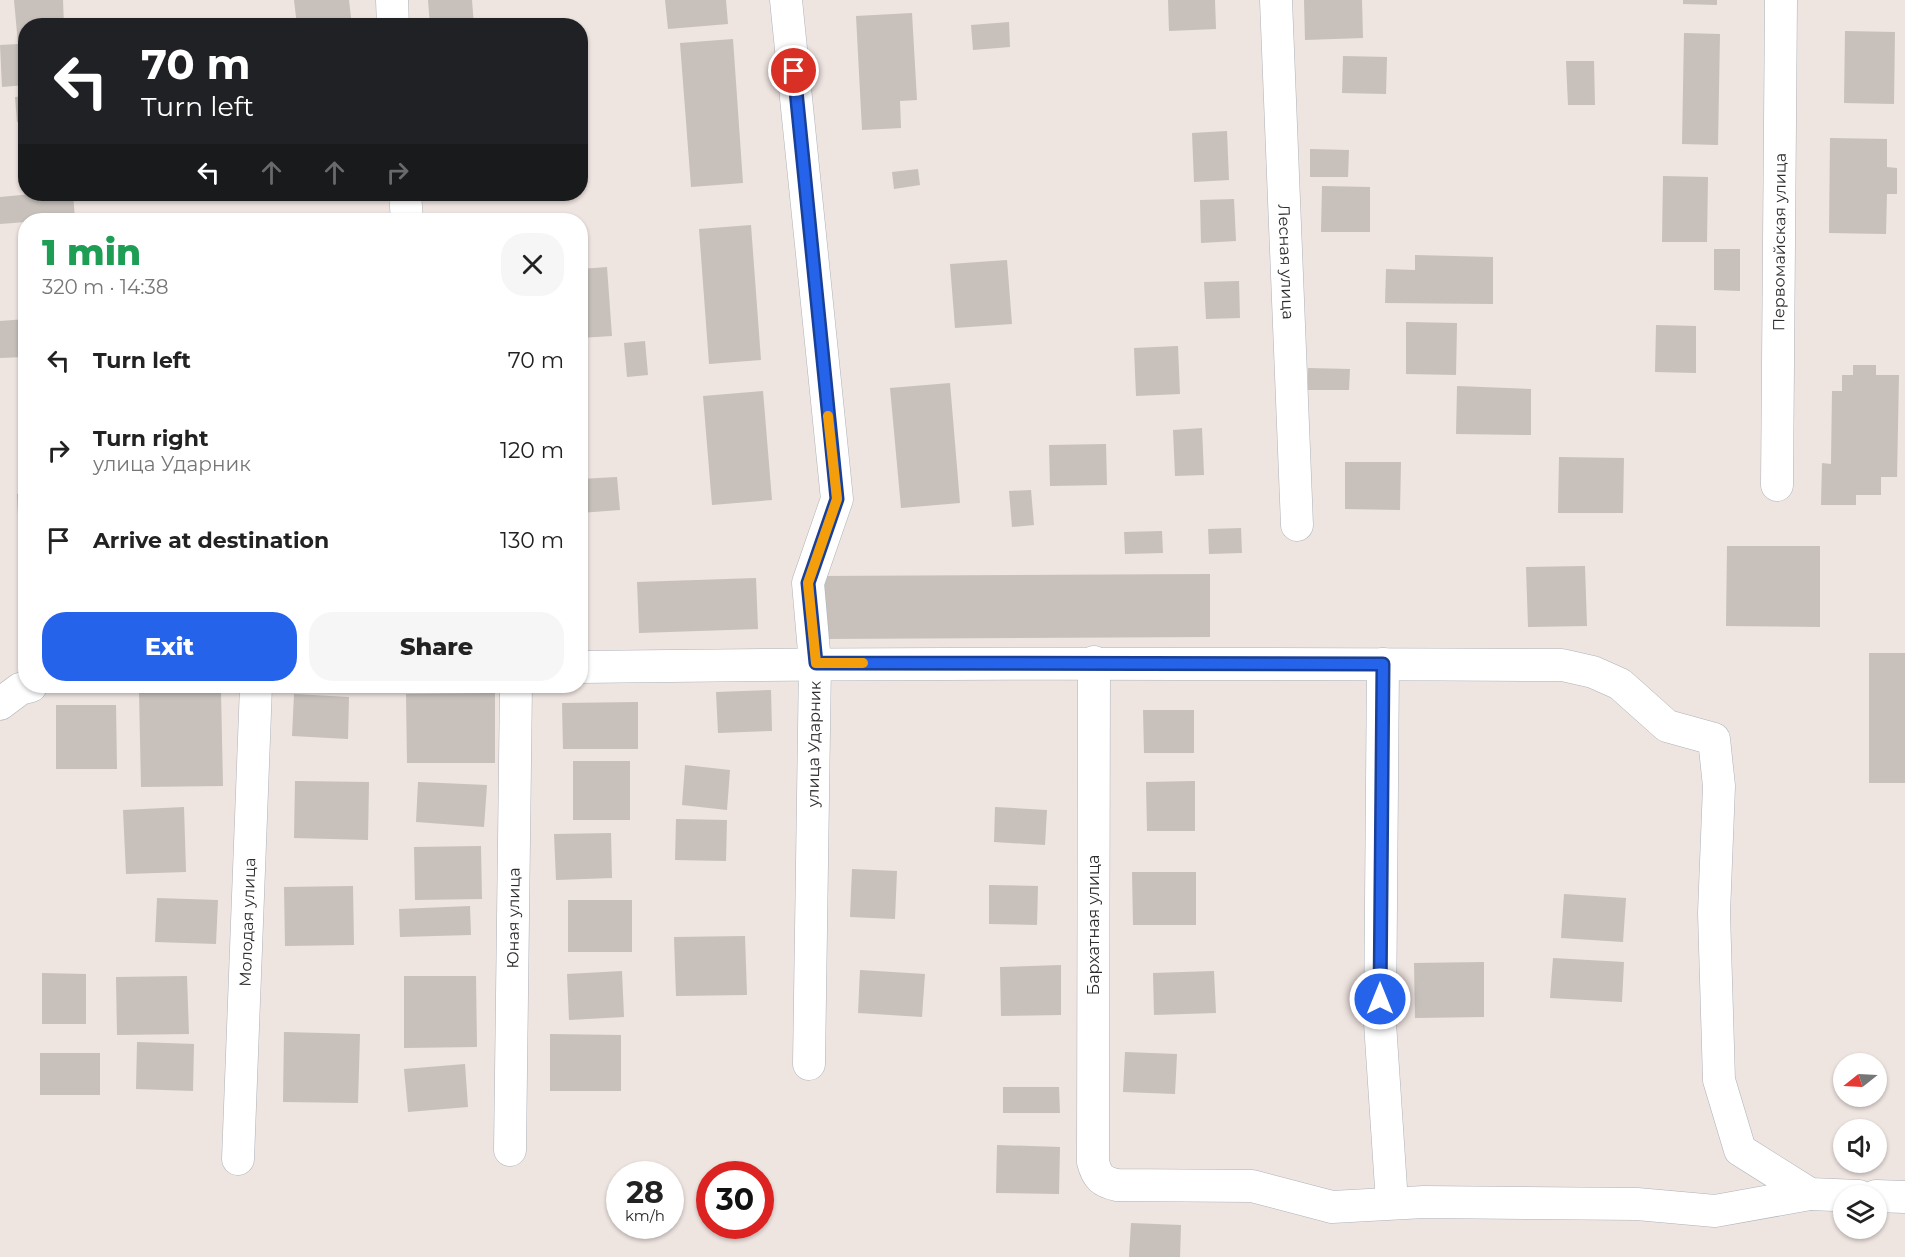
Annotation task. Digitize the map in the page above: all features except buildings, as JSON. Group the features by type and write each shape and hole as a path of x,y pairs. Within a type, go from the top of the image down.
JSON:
{"street":[{"path":"392,0 393,18"},
{"name":"улица Ударник","path":"786,0 837,499 808,583 816,663 809,1064"},
{"name":"Лесная улица","path":"1276,0 1297,525"},
{"name":"Первомайская улица","path":"1777,485 1781,0"},
{"path":"588,667 1094,662 1562,665 1593,672 1620,684 1667,726 1714,739 1719,786 1714,913 1719,1080 1740,1150 1810,1194"},
{"name":"Бархатная улица","path":"1094,662 1093,1162 1096,1174 1105,1183 1118,1185 1252,1186 1332,1207 1392,1203"},
{"path":"1383,664 1380,1023 1392,1203 1637,1204 1715,1211 1810,1194 1833,1195"},
{"path":"0,704 18,690"},
{"name":"Молодая улица","path":"238,1159 256,693"},
{"name":"Юная улица","path":"510,1150 516,693"},
{"path":"1887,1196 1905,1197"}],"slow traffic":[{"path":"828,416 837,499 808,583 816,663 863,663"}],"route":[{"path":"794,71 837,499 808,583 816,663 1383,664 1380,999"}]}
